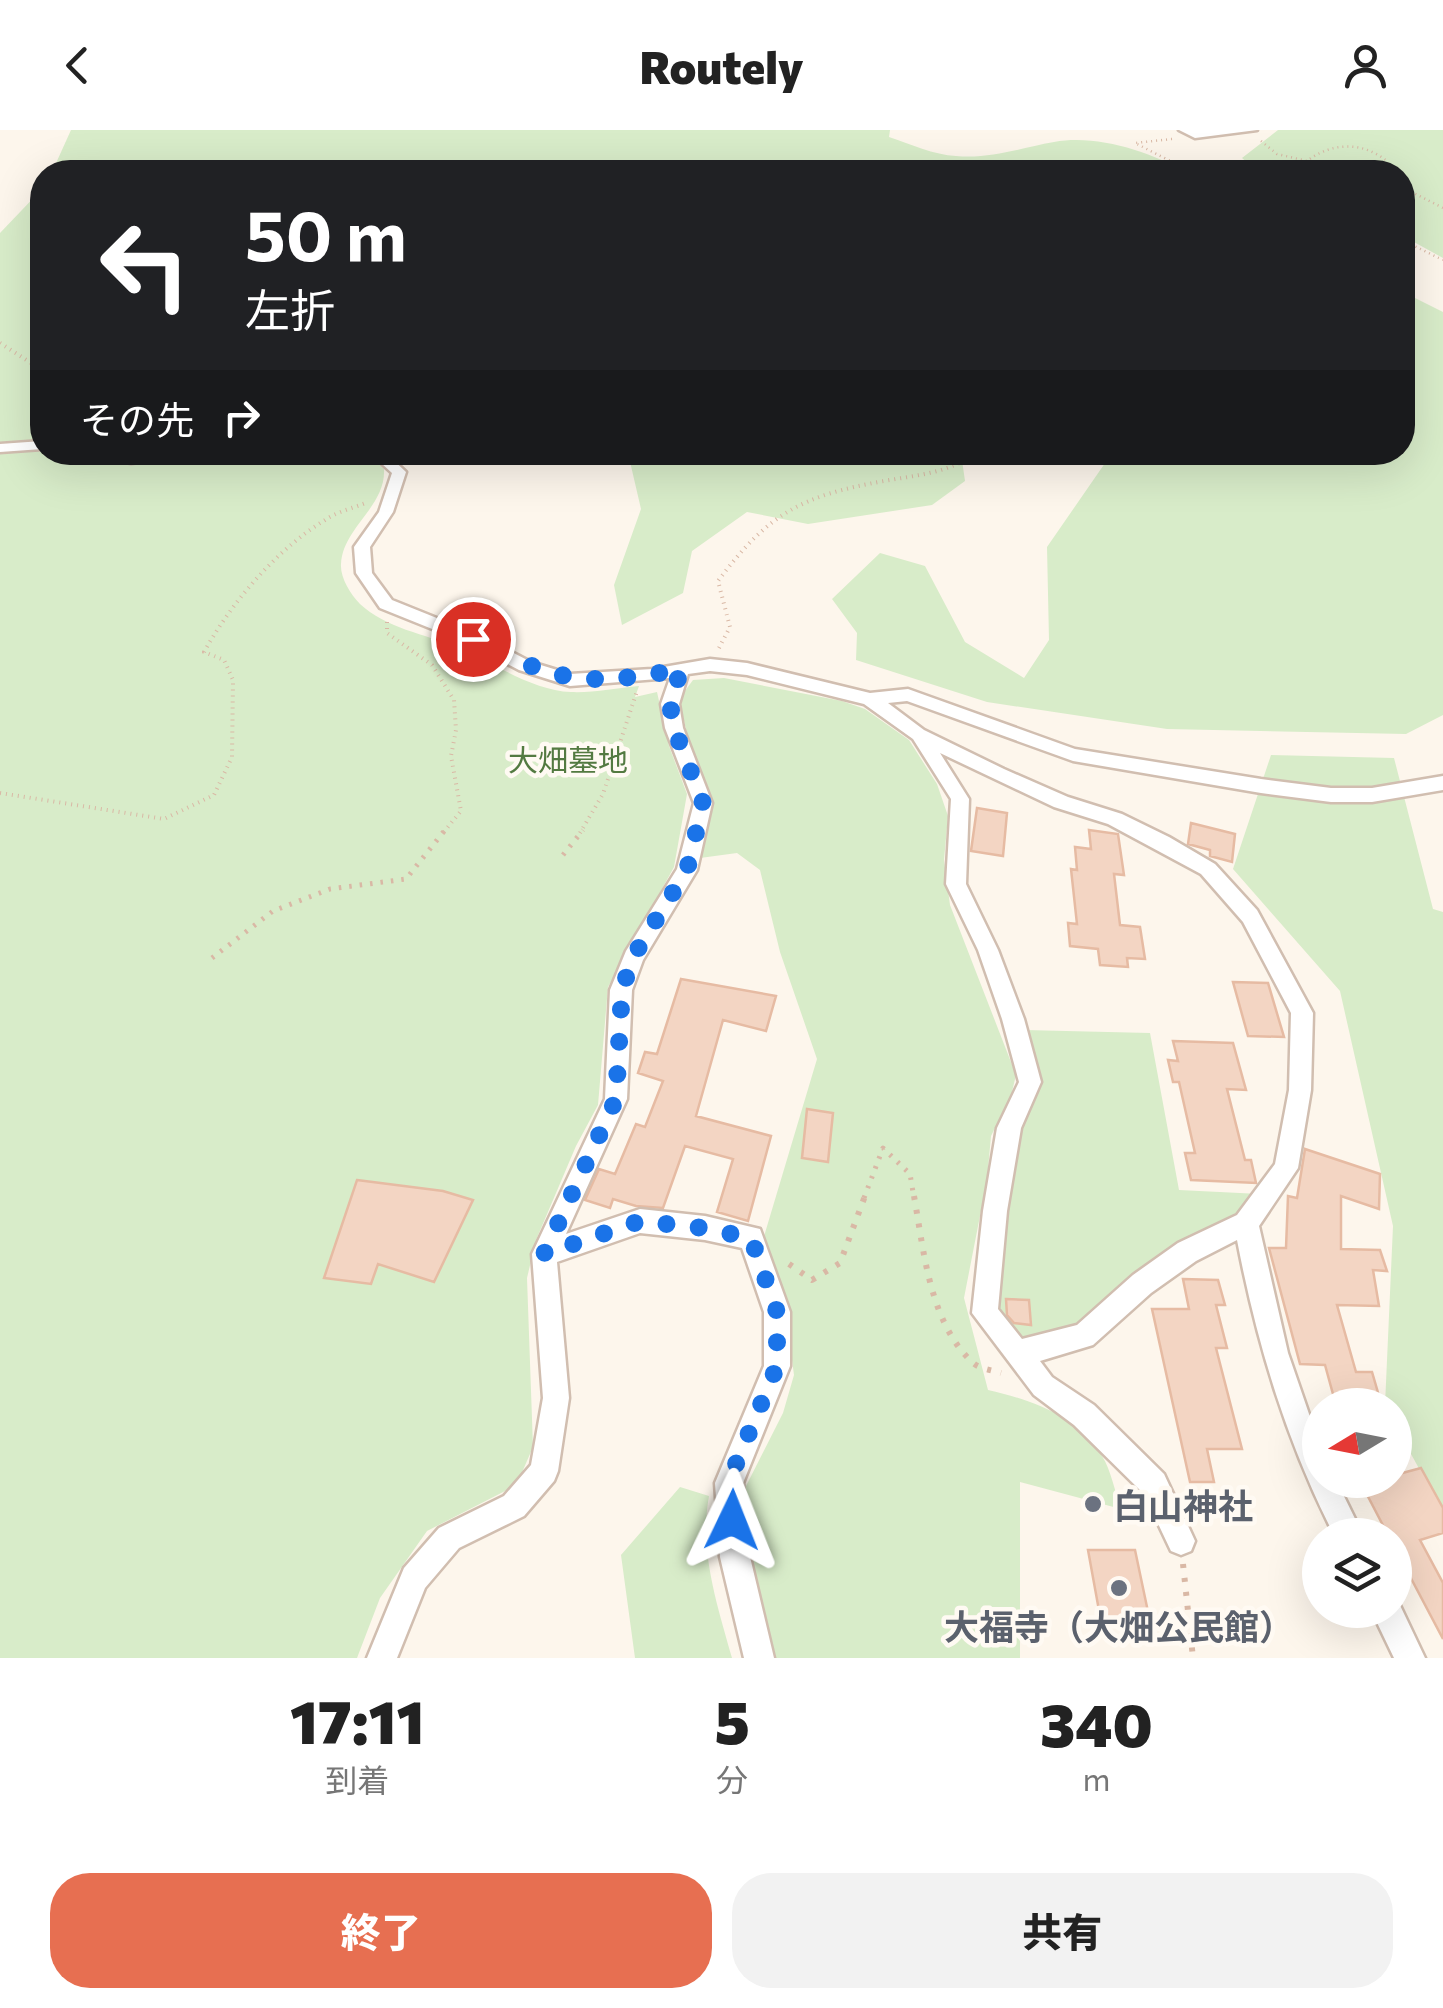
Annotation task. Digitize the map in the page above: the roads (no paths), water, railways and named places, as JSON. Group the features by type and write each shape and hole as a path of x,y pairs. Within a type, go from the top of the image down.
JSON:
{"street":[{"path":"1189,133 1252,130"},
{"path":"0,448 30,446"},
{"path":"391,465 399,472 394,492 362,548 364,573 386,604 473,639 525,666 570,680 652,675 710,666 747,669 870,699 908,695 1073,755 1260,786 1331,795 1372,795 1443,783"},
{"path":"382,1658 414,1578 449,1538 514,1506 544,1472 556,1398 544,1254 616,1099 622,990 633,957 687,870 703,803 674,728 670,704 681,669"},
{"path":"870,699 918,734 1060,802 1115,819 1208,870 1250,916 1302,1013 1300,1090 1286,1168 1246,1223 1187,1252 1142,1284 1084,1336 1016,1354"},
{"path":"918,734 960,800 956,884 994,967 1030,1082 1009,1128 995,1210 985,1313 1043,1386 1084,1414 1154,1484 1181,1541"},
{"path":"544,1254 640,1221 751,1238 777,1312 777,1366 728,1483 734,1558 759,1658"},
{"path":"1246,1223 1266,1322 1302,1433"},
{"path":"1395,1628 1410,1658"}],"place":[{"name":"白山神社","path":"1093,1504"},
{"name":"大福寺（大畑公民館）","path":"1119,1588"}],"park label":[{"name":"大畑墓地","path":"568,758"}]}
